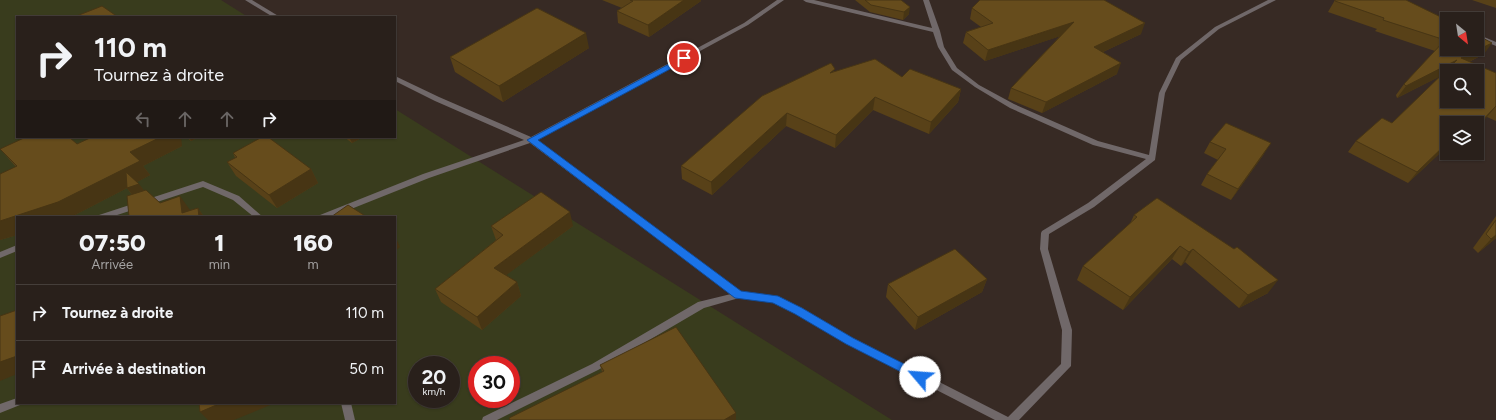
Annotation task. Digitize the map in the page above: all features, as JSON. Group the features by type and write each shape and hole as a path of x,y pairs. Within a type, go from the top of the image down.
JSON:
{"street":[{"path":"248,0 275,16"},
{"path":"326,216 426,176 532,140 746,24 781,0"},
{"path":"806,0 884,20 937,31"},
{"path":"926,0 941,47 954,69 977,86 1012,106 1096,143 1152,158"},
{"path":"1012,420 1066,366 1067,330 1044,249 1045,234 1091,205 1152,158 1162,93 1178,59 1217,28 1273,0"},
{"path":"1484,39 1496,44"},
{"path":"396,78 437,99 532,140 739,295"},
{"path":"105,216 203,184 236,198 258,216"},
{"path":"0,255 16,248"},
{"path":"487,420 595,367 701,306 739,295 774,299 799,311 850,341 1005,420"},
{"path":"0,408 16,402"},
{"path":"346,404 350,420"}],"green space":[{"path":"0,0 221,0 246,16 16,16 16,138 396,138 396,110 892,420 0,420"}],"building":[{"path":"630,0 684,0 648,25 617,11 633,1"},
{"path":"865,0 901,0 910,7 904,12 871,5"},
{"path":"980,0 1104,0 1145,23 1094,47 1121,63 1046,102 1011,88 1074,22 988,50 966,32 993,23 972,8"},
{"path":"1335,0 1406,0 1440,17 1440,38 1383,20 1384,18"},
{"path":"102,6 117,16 77,16"},
{"path":"537,8 586,33 499,86 450,57"},
{"path":"1484,39 1492,43 1484,47"},
{"path":"1440,45 1440,56 1465,56 1461,58 1475,64 1453,64 1457,60 1449,64 1440,64 1440,69 1406,86 1404,84"},
{"path":"875,59 902,77 910,69 961,89 931,122 875,97 836,135 787,113 711,182 681,166 762,96 831,63 835,69 830,73"},
{"path":"1484,68 1496,73 1496,106 1484,119 1484,116 1440,116 1440,150 1417,172 1356,141 1382,118 1392,123 1440,76 1440,108 1484,108"},
{"path":"1226,123 1271,143 1238,189 1207,174 1226,149 1210,142"},
{"path":"24,138 70,138 77,144 90,138 159,138 130,152 140,161 58,202 0,221 0,174 17,166 0,149"},
{"path":"260,138 269,138 311,169 269,195 227,162 237,157 233,153"},
{"path":"126,172 139,184 127,188"},
{"path":"146,190 160,203 180,196 182,213 198,208 199,216 129,216 127,196"},
{"path":"541,192 570,212 494,268 517,282 477,317 435,289 503,235 491,226"},
{"path":"1157,198 1234,249 1237,247 1278,280 1248,295 1193,249 1189,252 1180,246 1130,297 1083,266 1137,217 1134,215"},
{"path":"348,205 365,216 332,216"},
{"path":"1496,220 1496,235 1491,239 1486,234"},
{"path":"955,249 987,279 918,317 888,284"},
{"path":"16,310 16,356 0,362 0,316"},
{"path":"676,327 736,413 724,420 510,420 509,418 604,371 600,365"},
{"path":"199,404 219,404 200,412"}],"route":[{"path":"684,58 532,140 739,295 774,299 799,311 850,341 920,377"}]}
